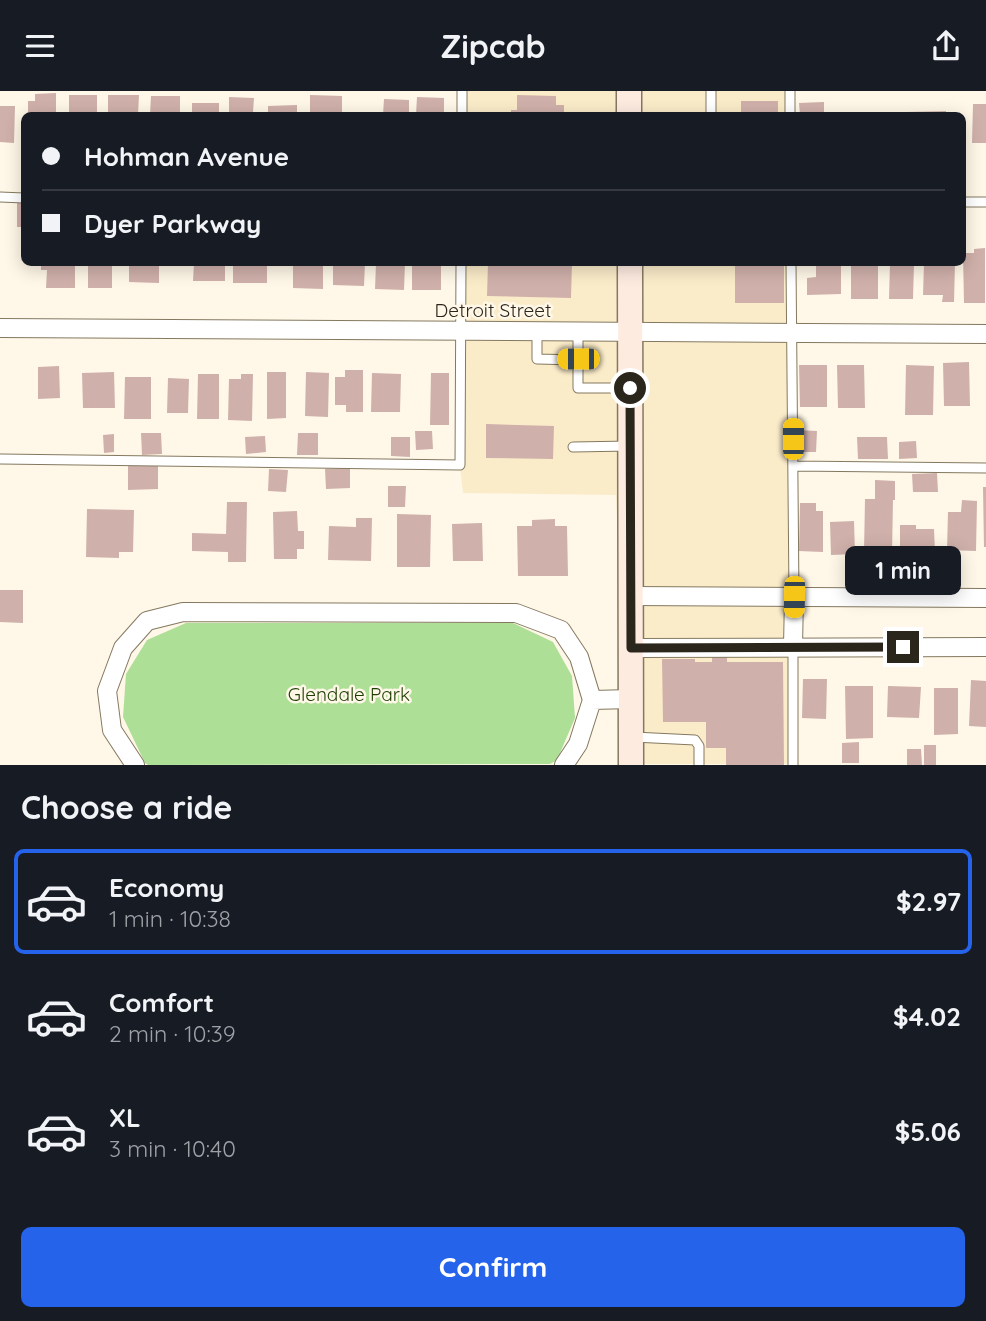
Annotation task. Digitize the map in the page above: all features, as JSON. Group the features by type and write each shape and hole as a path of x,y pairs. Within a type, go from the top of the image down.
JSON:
{"main road":[{"path":"629,91 629,112"},
{"path":"630,266 631,765"}],"street":[{"name":"Detroit Street","path":"0,328 986,334"},
{"path":"631,596 986,598"},
{"path":"793,647 794,597"},
{"path":"135,765 112,730 107,691 122,648 146,621 183,612 516,613 561,631 579,657 592,700 578,744 564,765"},
{"path":"631,648 986,647"},
{"path":"592,700 631,699"}],"lane":[{"path":"462,91 462,112"},
{"path":"711,91 711,112"},
{"path":"790,91 790,112"},
{"path":"0,197 21,198"},
{"path":"966,202 986,202"},
{"path":"0,459 460,465 461,266"},
{"path":"792,266 794,597"},
{"path":"537,331 537,359 578,359"},
{"path":"578,331 578,388 630,388"},
{"path":"573,447 630,446"},
{"path":"793,466 986,468"},
{"path":"793,647 793,765"},
{"path":"631,737 695,740 699,746 699,765"}],"shaded area":[{"path":"462,91 790,91 790,112 462,112"},
{"path":"461,266 790,266 788,764 626,764 616,495 463,493 460,465"}],"green space":[{"name":"Glendale Park","path":"186,623 513,623 553,642 572,676 575,718 557,760 550,764 148,765 123,717 126,674 147,640"}],"building":[{"path":"56,93 56,112 28,112 28,101 35,101 35,94"},
{"path":"69,95 97,95 97,112 69,112"},
{"path":"108,95 139,95 138,112 108,112"},
{"path":"310,95 342,96 342,112 310,112"},
{"path":"517,95 556,96 556,105 564,105 564,112 511,112 517,110"},
{"path":"151,96 180,96 180,112 150,112"},
{"path":"229,97 254,98 253,112 229,112"},
{"path":"417,97 444,98 444,112 416,112"},
{"path":"384,99 409,100 409,112 383,112"},
{"path":"741,101 778,101 778,112 741,112"},
{"path":"824,102 824,112 800,112 799,103"},
{"path":"192,103 219,103 219,112 192,112"},
{"path":"973,104 986,104 986,143 972,143"},
{"path":"297,105 297,112 268,112 268,106"},
{"path":"0,106 15,106 14,143 0,142"},
{"path":"17,203 21,203 21,227 17,227"},
{"path":"985,248 985,303 964,303 963,266 966,266 966,253 974,253 974,249"},
{"path":"41,266 75,266 75,288 46,288 47,270 41,270"},
{"path":"88,266 112,266 112,288 88,288"},
{"path":"129,266 159,266 159,283 129,282"},
{"path":"194,266 225,266 225,281 193,281"},
{"path":"233,266 267,266 267,283 233,283"},
{"path":"293,266 323,266 323,289 293,288"},
{"path":"333,266 365,266 364,286 333,285"},
{"path":"376,266 405,266 404,290 375,289"},
{"path":"412,266 441,266 441,290 412,290"},
{"path":"488,266 572,266 571,298 487,296"},
{"path":"735,266 784,266 784,303 735,303"},
{"path":"816,266 841,266 841,294 807,295 807,278 816,277"},
{"path":"851,266 878,266 878,299 851,299"},
{"path":"890,266 914,266 913,299 889,299"},
{"path":"924,266 955,266 954,302 942,302 943,295 923,295"},
{"path":"969,362 970,406 944,406 943,363"},
{"path":"799,365 827,365 827,407 800,407"},
{"path":"837,365 864,365 865,408 838,408"},
{"path":"906,365 934,366 933,415 905,415"},
{"path":"59,366 60,398 38,399 38,367"},
{"path":"345,370 363,370 363,412 346,412 346,405 335,405 335,377 345,377"},
{"path":"114,372 115,408 83,408 82,373"},
{"path":"267,372 286,372 286,418 267,419"},
{"path":"306,372 329,373 328,417 305,416"},
{"path":"372,373 401,374 400,412 371,412"},
{"path":"431,373 449,373 449,425 430,425"},
{"path":"198,374 219,374 219,419 197,419"},
{"path":"241,374 253,374 252,421 228,420 229,379 241,379"},
{"path":"125,377 151,377 151,419 124,419"},
{"path":"168,378 189,379 188,413 167,413"},
{"path":"486,424 554,426 553,459 486,458"},
{"path":"797,430 817,431 816,452 797,452"},
{"path":"415,431 432,431 433,449 416,450"},
{"path":"141,433 161,433 162,454 142,455"},
{"path":"298,433 318,433 318,455 297,455"},
{"path":"114,434 114,452 104,453 103,435"},
{"path":"265,436 266,452 246,454 245,437"},
{"path":"391,437 410,437 410,457 391,456"},
{"path":"857,437 887,437 888,459 858,459"},
{"path":"916,441 917,458 899,459 899,442"},
{"path":"128,466 158,466 158,489 128,490"},
{"path":"350,468 350,488 326,489 325,469"},
{"path":"269,469 288,470 286,492 268,491"},
{"path":"937,473 938,492 913,492 912,474"},
{"path":"875,480 895,481 892,554 864,553 865,499 875,499"},
{"path":"388,486 406,486 405,507 388,507"},
{"path":"983,487 986,487 986,547 984,547"},
{"path":"962,500 977,501 976,551 947,550 948,512 961,512"},
{"path":"227,502 247,502 246,562 228,562 228,552 192,551 192,533 226,534"},
{"path":"800,503 816,503 816,511 823,511 823,552 799,551"},
{"path":"87,509 134,510 133,552 119,552 119,558 86,557"},
{"path":"297,511 298,531 304,531 304,549 297,549 297,559 274,559 273,512"},
{"path":"397,514 431,515 430,567 397,567"},
{"path":"356,518 372,518 371,561 328,560 329,526 356,527"},
{"path":"555,519 555,526 567,526 568,576 518,576 517,526 532,526 532,520"},
{"path":"854,521 855,554 831,555 830,522"},
{"path":"482,523 483,561 453,561 452,524"},
{"path":"900,525 916,525 916,529 934,529 935,553 900,553"},
{"path":"0,590 23,590 23,623 0,622"},
{"path":"712,656 727,656 727,662 783,662 784,765 726,765 726,748 706,748 706,722 663,722 662,659 712,662"},
{"path":"803,679 827,679 826,719 802,718"},
{"path":"971,680 986,681 986,727 969,726"},
{"path":"845,686 873,686 873,738 846,739"},
{"path":"888,686 921,687 919,718 887,717"},
{"path":"934,688 958,688 958,734 934,735"},
{"path":"859,742 859,763 842,763 842,743"},
{"path":"924,745 936,745 936,765 924,765"},
{"path":"907,749 921,749 922,765 907,765"}],"route":[{"path":"630,388 631,648 903,647"}]}
